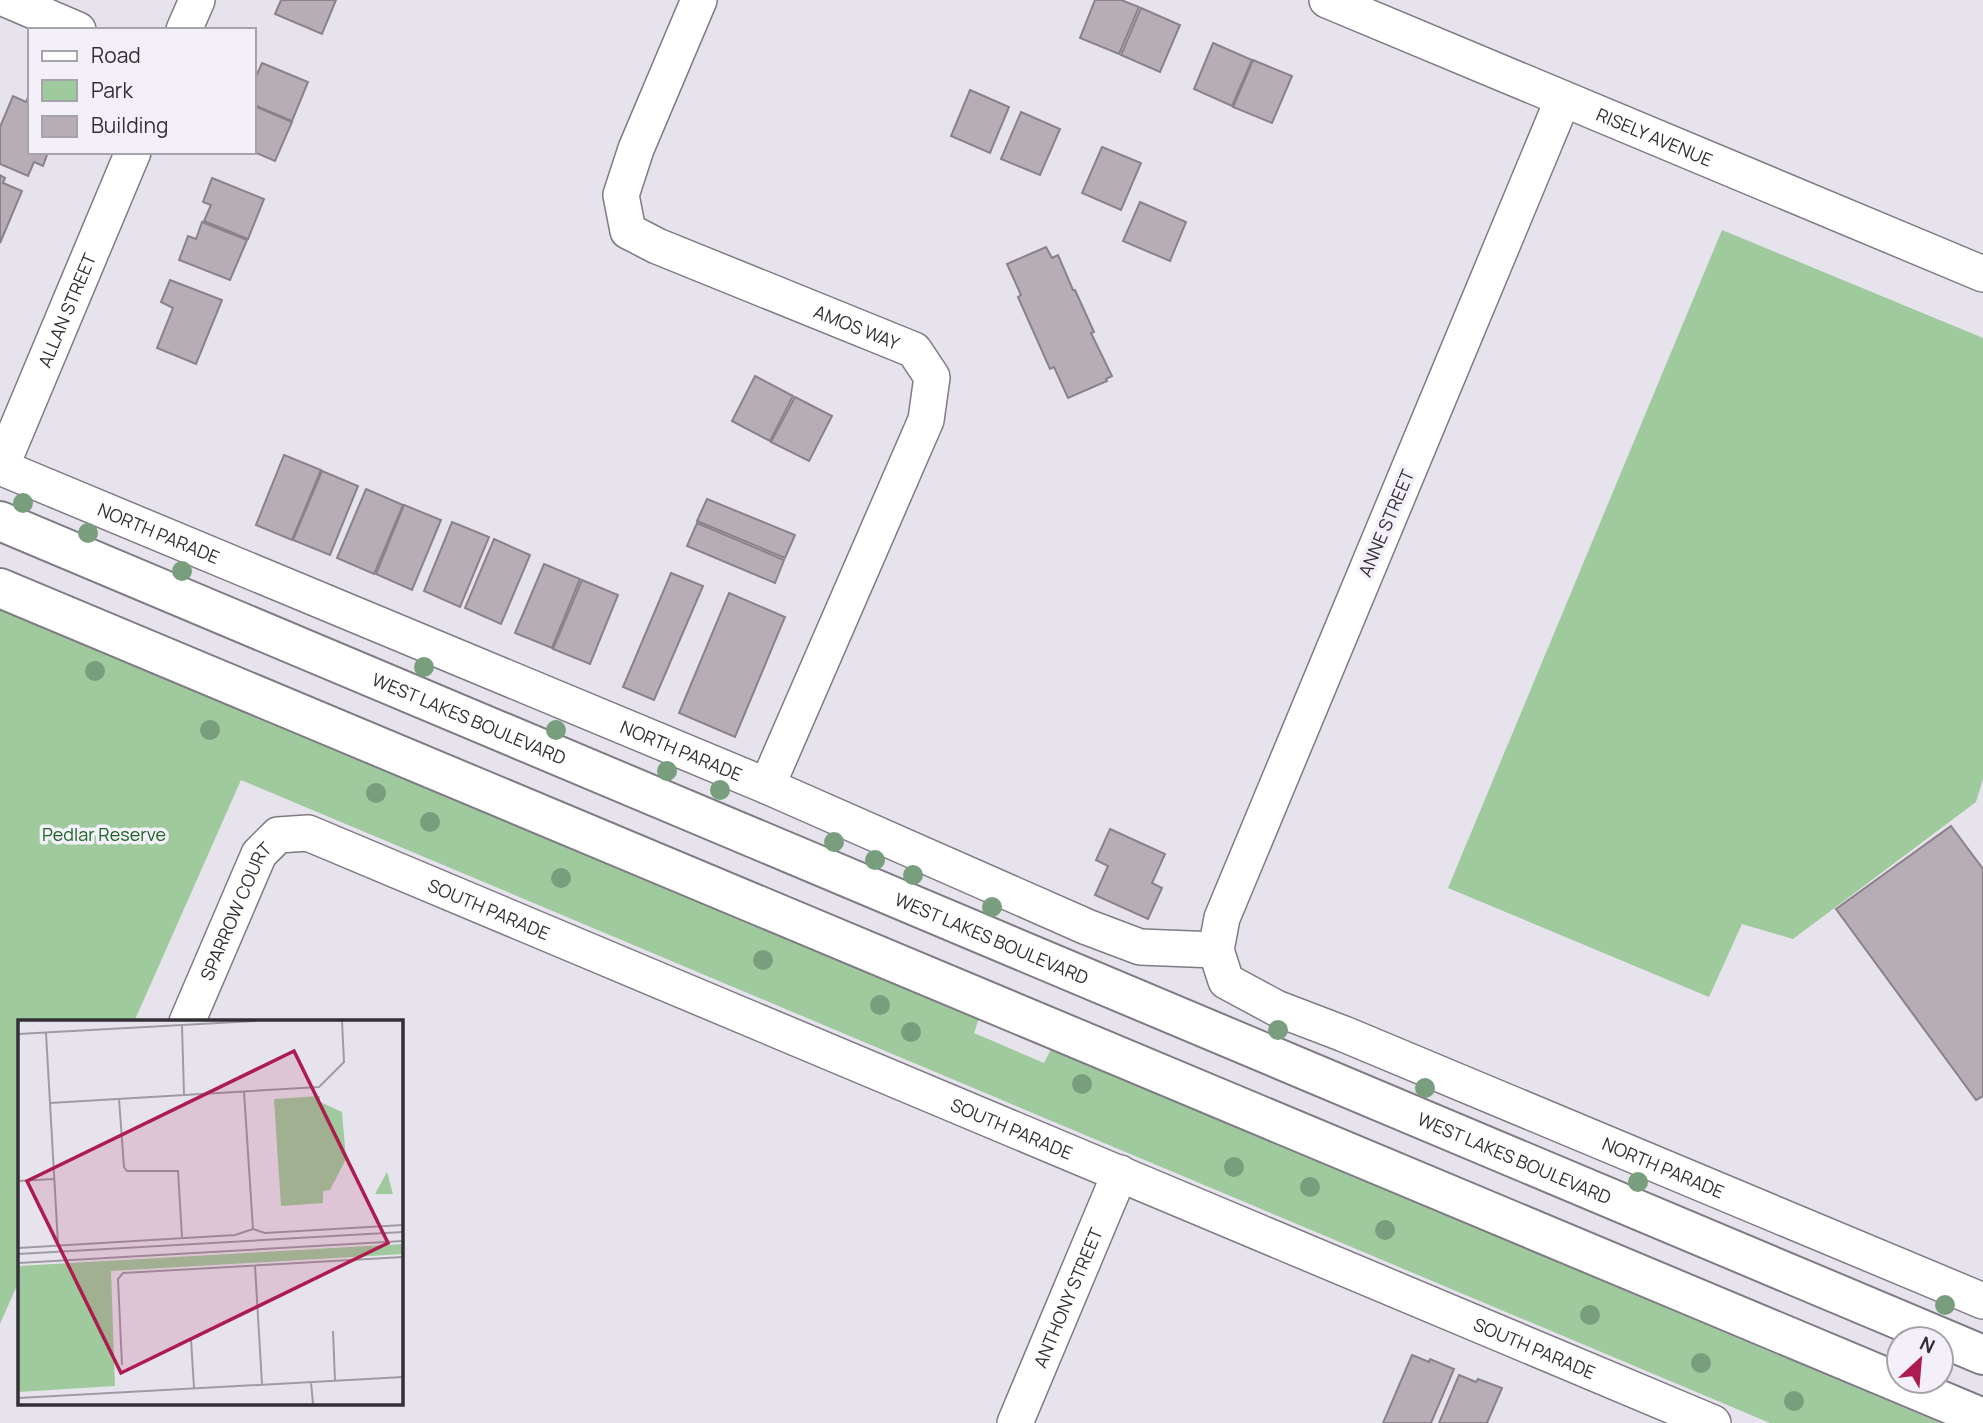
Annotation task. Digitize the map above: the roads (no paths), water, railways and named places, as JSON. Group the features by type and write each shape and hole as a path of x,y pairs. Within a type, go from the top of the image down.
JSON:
{"main road":[{"name":"WEST LAKES BOULEVARD","path":"0,521 1983,1356"},
{"path":"0,588 1983,1418"}],"street":[{"path":"8,0 73,28"},
{"path":"185,28 197,0"},
{"name":"AMOS WAY","path":"699,0 636,149 621,195 628,231 657,246 914,350 932,377 926,420 767,786"},
{"name":"RISELY AVENUE","path":"1326,0 1983,274"},
{"name":"ANNE STREET","path":"1216,950 1222,918 1563,99"},
{"name":"ALLAN STREET","path":"0,467 132,154"},
{"name":"NORTH PARADE","path":"0,467 767,786 1050,911 1139,947 1216,950 1226,981 1276,1008 1983,1301"},
{"name":"SPARROW COURT","path":"188,1020 259,854 278,835 308,833"},
{"name":"SOUTH PARADE","path":"308,833 1713,1423"},
{"path":"1344,1034 1366,1094"},
{"name":"ANTHONY STREET","path":"1015,1423 1120,1173"}],"park label":[{"name":"Pedlar Reserve","path":"104,834"}]}
